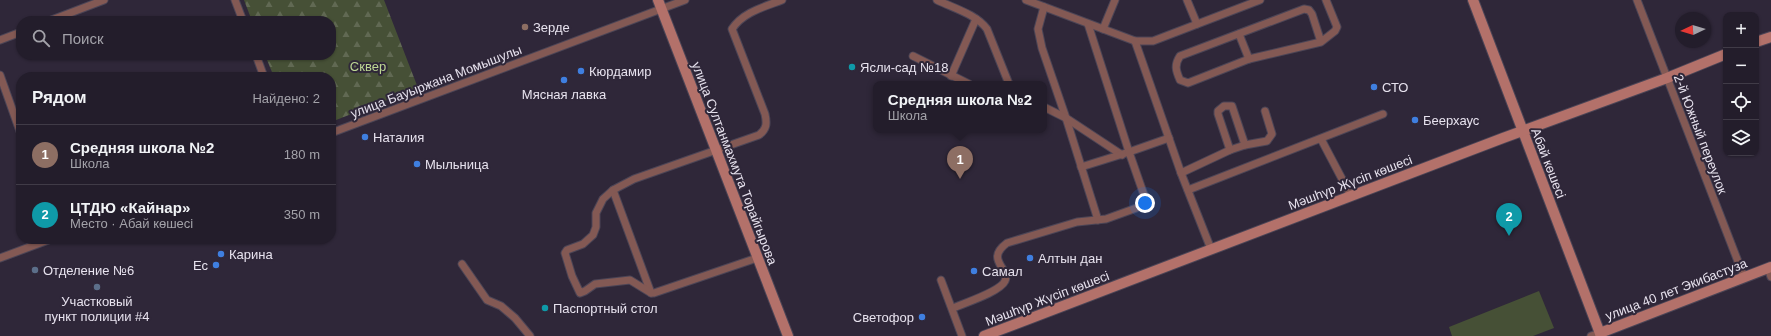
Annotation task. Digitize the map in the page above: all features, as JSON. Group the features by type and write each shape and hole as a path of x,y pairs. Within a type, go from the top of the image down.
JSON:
{"street":[{"path":"62,16 104,0"},
{"path":"235,0 241,16"},
{"name":"улица Бауыржана Момышулы","path":"336,131 659,4 685,0"},
{"path":"757,258 662,291 651,293 630,280 595,284 580,293 572,276 565,253 567,250 583,244 593,235 596,227 596,213 603,199 613,190 634,179 716,151 759,135 764,131 766,123 765,114 732,29 736,22 743,16 782,0"},
{"path":"937,0 976,19 987,29 1008,81"},
{"path":"1026,0 1135,41 1152,41 1260,0"},
{"path":"1103,29 1115,0"},
{"path":"1187,0 1197,24"},
{"path":"1321,42 1312,14 1309,10 1304,9 1180,56 1176,62 1175,70 1180,80 1188,83 1249,59 1321,42 1337,28 1326,0"},
{"name":"Абай көшесі","path":"1473,0 1523,130 1598,335"},
{"name":"2-й Южный переулок","path":"1637,0 1744,277"},
{"name":"улица Султанмахмута Торайгырова","path":"659,4 788,336"},
{"path":"1044,6 1038,29 1042,48 1098,220"},
{"path":"951,76 976,19"},
{"path":"953,308 993,291 1002,285 1006,280 1006,275 1000,266 998,255 1000,248 1007,243 1077,222 1106,219 1142,206 1144,195 1126,154 1088,24"},
{"path":"0,40 16,34"},
{"path":"1239,34 1249,59"},
{"path":"1759,41 1771,37"},
{"path":"1135,41 1181,173 1211,249"},
{"name":"Мәшһүр Жүсіп көшесі","path":"984,336 1523,130 1667,78 1723,55"},
{"path":"913,56 962,81"},
{"path":"258,60 262,72"},
{"path":"0,75 16,120"},
{"path":"1230,150 1218,114 1218,111 1224,106 1232,106 1245,145"},
{"path":"1047,109 1066,118 1126,154"},
{"path":"1181,173 1230,150 1245,145 1267,141 1271,138 1272,134 1265,111"},
{"path":"1188,190 1383,114"},
{"path":"1081,167 1126,154 1169,138"},
{"path":"1321,139 1351,196"},
{"path":"613,190 651,293"},
{"path":"0,258 38,244"},
{"path":"462,264 487,300 505,310 515,318 530,336"},
{"name":"улица 40 лет Экибастуза","path":"1598,335 1744,277 1770,270"},
{"path":"941,280 953,308 962,336"}],"green space":[{"name":"Сквер","path":"244,0 384,0 418,88 336,120 336,72 272,72 267,60 336,60 336,16 250,16"},
{"path":"1539,291 1554,328 1533,336 1452,336 1449,327"}],"place":[{"name":"Зерде","path":"525,27"},
{"name":"Ясли-сад №18","path":"852,67"},
{"name":"Кюрдамир","path":"581,71"},
{"name":"Мясная лавка","path":"564,80"},
{"name":"СТО","path":"1374,87"},
{"name":"Беерхаус","path":"1415,120"},
{"name":"Наталия","path":"365,137"},
{"name":"Мыльница","path":"417,164"},
{"name":"Средняя школа №2","path":"960,179"},
{"name":"ЦТДЮ «Кайнар»","path":"1509,236"},
{"name":"Карина","path":"221,254"},
{"name":"Алтын дан","path":"1030,258"},
{"name":"Ес","path":"216,265"},
{"name":"Отделение №6","path":"35,270"},
{"name":"Самал","path":"974,271"},
{"name":"Участковый пункт полиции #4","path":"97,287"},
{"name":"Паспортный стол","path":"545,308"},
{"name":"Светофор","path":"922,317"}]}
